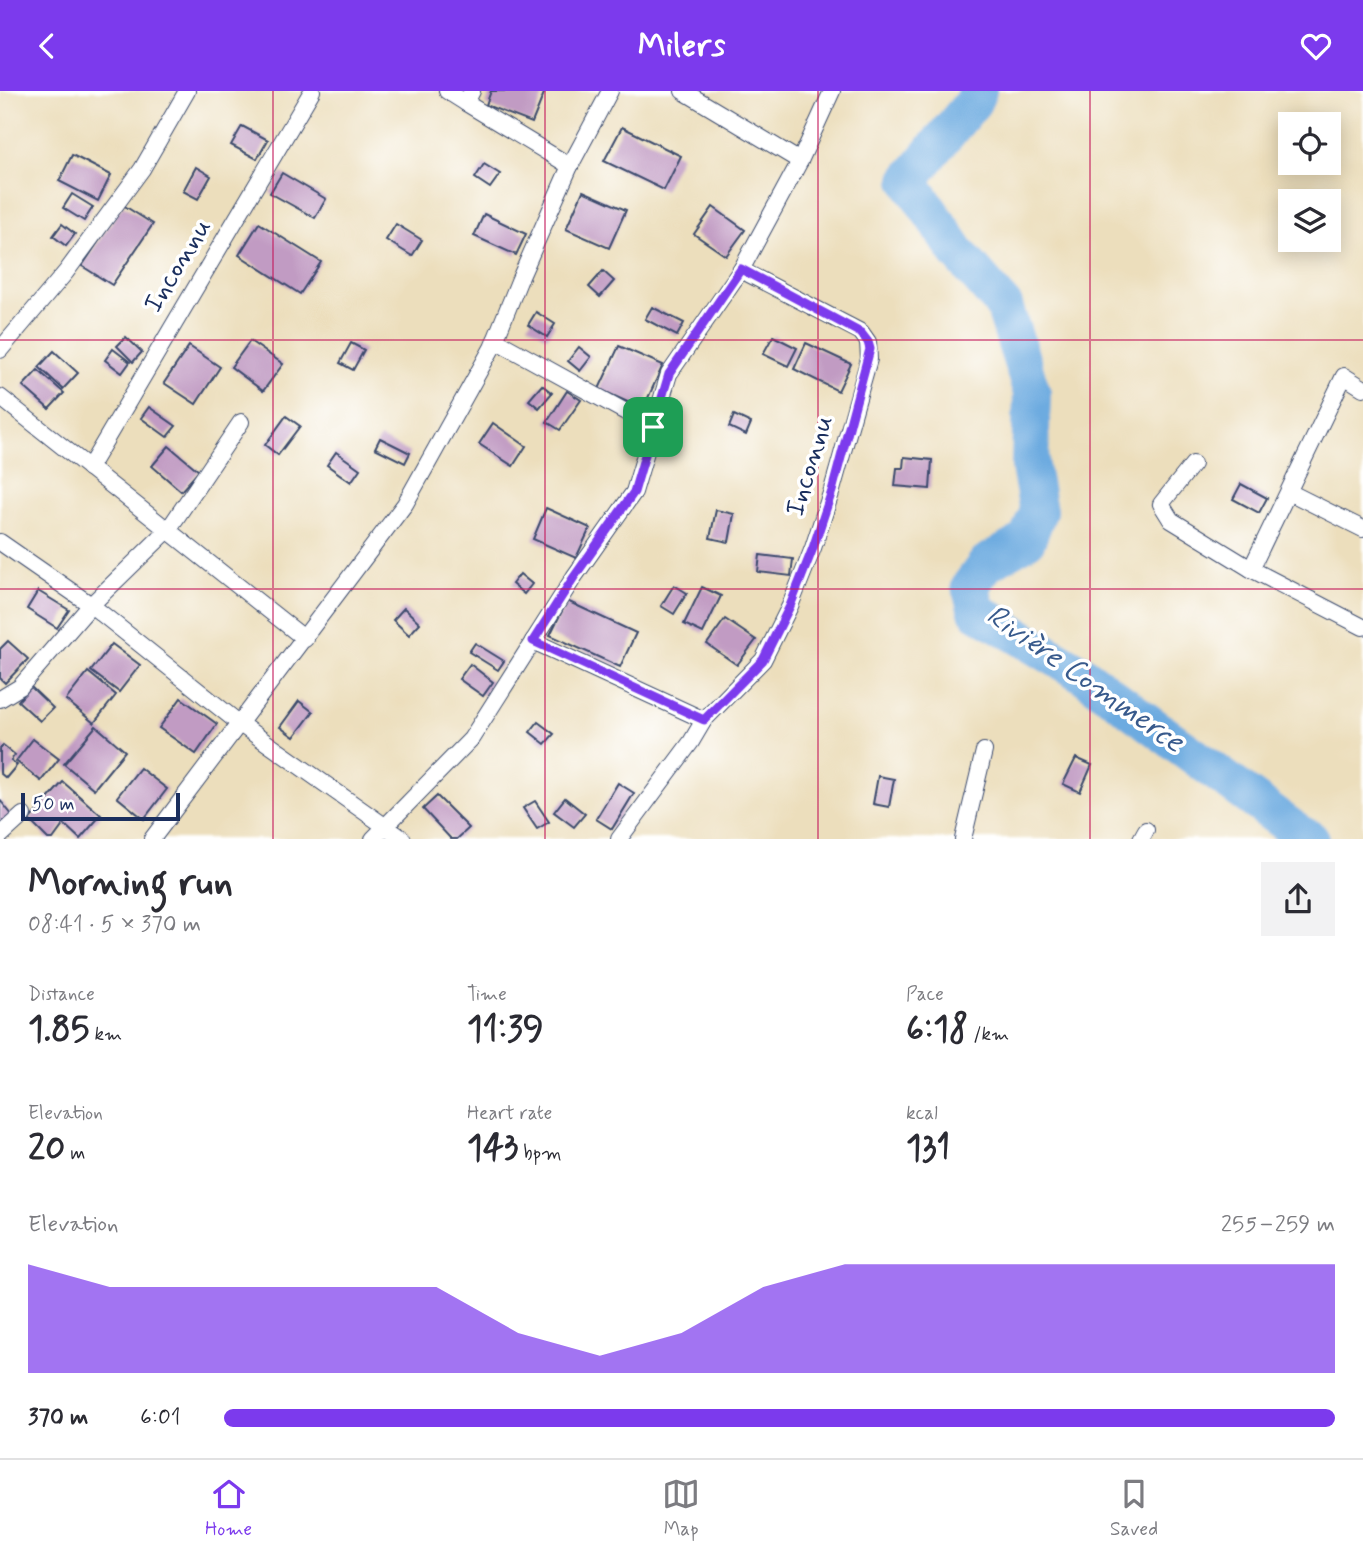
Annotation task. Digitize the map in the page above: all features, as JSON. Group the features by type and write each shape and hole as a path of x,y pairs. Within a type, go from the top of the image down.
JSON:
{"street":[{"path":"0,350 66,272 142,169 187,91"},
{"name":"Inconnu","path":"89,468 312,91"},
{"path":"447,91 469,97 570,166"},
{"path":"152,838 405,504 495,340 570,166 610,91"},
{"path":"683,91 800,161"},
{"path":"378,832 471,739 574,577 634,492 669,374 741,269 800,161 832,91"},
{"name":"Inconnu","path":"619,838 691,742 704,720 763,660 790,606 813,548 832,491 870,349 861,333 741,269"},
{"path":"495,340 653,427"},
{"path":"1251,569 1344,376 1363,388"},
{"path":"0,397 305,639"},
{"path":"0,699 20,687 91,605 168,530 241,422"},
{"path":"1193,464 1161,504 1171,520 1251,569 1363,627"},
{"path":"1289,492 1363,529"},
{"path":"0,542 91,605 378,832 403,838"},
{"path":"533,641 704,720"},
{"path":"963,838 984,751"},
{"path":"0,836 23,815"}],"building":[{"path":"491,91 545,91 532,123 486,105"},
{"path":"242,126 268,140 257,159 231,145"},
{"path":"622,127 681,156 664,190 604,161"},
{"path":"72,155 111,175 98,201 59,181"},
{"path":"484,164 500,174 490,188 475,178"},
{"path":"196,167 211,176 198,199 183,191"},
{"path":"282,173 326,199 315,218 270,193"},
{"path":"583,191 626,210 609,248 566,229"},
{"path":"72,194 93,207 84,221 63,208"},
{"path":"123,205 153,224 112,285 82,266"},
{"path":"713,207 745,230 726,256 694,234"},
{"path":"484,214 526,234 516,255 474,236"},
{"path":"259,223 321,262 300,294 239,255"},
{"path":"62,224 75,234 66,246 53,236"},
{"path":"396,224 422,240 412,256 386,240"},
{"path":"603,271 614,281 600,297 589,287"},
{"path":"652,307 684,323 677,336 645,319"},
{"path":"536,312 555,324 547,337 528,325"},
{"path":"773,336 797,348 788,366 763,354"},
{"path":"126,337 142,352 133,362 117,346"},
{"path":"250,341 283,364 263,391 231,367"},
{"path":"351,343 364,350 353,370 340,363"},
{"path":"806,343 851,364 838,391 794,369"},
{"path":"189,346 220,367 196,404 164,383"},
{"path":"619,346 663,365 643,409 599,389"},
{"path":"579,347 591,357 580,371 568,361"},
{"path":"113,349 130,362 122,373 105,360"},
{"path":"54,351 78,373 63,389 39,367"},
{"path":"38,370 64,393 49,409 23,386"},
{"path":"542,385 552,393 539,408 529,400"},
{"path":"567,391 581,400 560,430 547,422"},
{"path":"149,407 176,426 167,437 141,418"},
{"path":"734,415 751,423 746,435 729,427"},
{"path":"286,416 300,426 278,455 265,445"},
{"path":"493,423 526,446 513,466 479,444"},
{"path":"380,438 410,453 405,463 375,448"},
{"path":"169,446 199,471 181,491 152,466"},
{"path":"336,452 360,469 351,482 327,465"},
{"path":"904,457 932,460 930,489 895,486 897,468 903,468"},
{"path":"1241,484 1267,498 1259,513 1233,499"},
{"path":"546,508 590,528 576,558 533,539"},
{"path":"716,510 734,514 729,542 710,538"},
{"path":"760,555 793,559 791,576 758,572"},
{"path":"520,574 532,584 524,594 512,584"},
{"path":"674,585 687,593 674,614 661,606"},
{"path":"702,587 721,596 703,633 684,624"},
{"path":"38,591 69,610 57,628 27,609"},
{"path":"567,601 636,633 620,667 550,635"},
{"path":"404,608 420,623 409,635 393,620"},
{"path":"725,619 756,640 737,665 707,644"},
{"path":"8,641 28,659 5,683 0,678 0,649"},
{"path":"475,643 504,661 498,670 469,652"},
{"path":"112,644 140,665 119,692 91,671"},
{"path":"470,664 493,682 483,696 459,679"},
{"path":"88,672 116,695 94,723 66,700"},
{"path":"31,687 53,708 40,721 18,701"},
{"path":"181,698 217,724 196,754 159,728"},
{"path":"299,701 313,712 294,737 280,727"},
{"path":"538,722 554,734 545,744 530,732"},
{"path":"96,726 125,751 94,789 64,764"},
{"path":"33,739 59,759 41,781 16,761"},
{"path":"3,745 15,755 11,760 17,765 6,778 0,773 0,749"},
{"path":"1076,758 1092,765 1080,792 1063,784"},
{"path":"140,768 167,789 144,819 117,797"},
{"path":"878,776 894,779 889,807 873,804"},
{"path":"63,782 101,815 80,839 64,824 53,839 48,839 29,820"},
{"path":"618,783 634,793 612,829 596,819"},
{"path":"437,796 469,828 457,839 451,839 423,809"},
{"path":"565,798 585,814 574,827 554,812"},
{"path":"0,800 12,815 0,824"},
{"path":"535,801 549,822 537,829 523,808"}],"waterway":[{"name":"Rivière Commerce","path":"978,91 973,102 909,180 957,252 1004,306 1032,393 1030,467 1038,511 1027,540 987,563 970,586 977,611 1081,673 1310,839"}],"route":[{"path":"741,269 866,337 870,349 869,359 832,491 790,606 763,660 704,720 533,641 634,492 653,427 669,374 741,269"}]}
